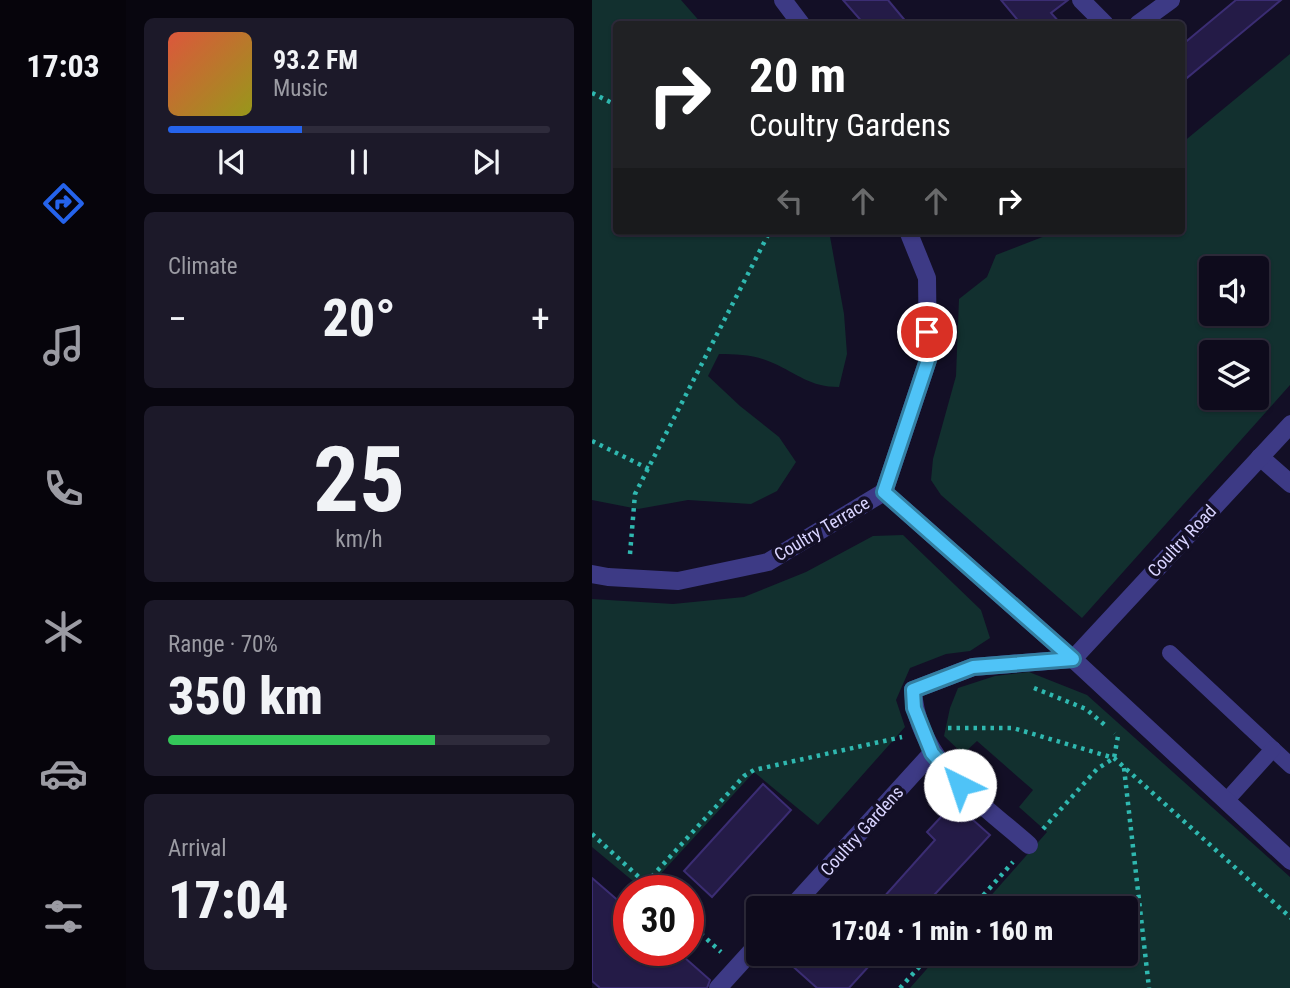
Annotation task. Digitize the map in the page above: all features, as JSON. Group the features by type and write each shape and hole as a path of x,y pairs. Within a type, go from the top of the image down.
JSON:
{"street":[{"path":"783,0 799,21"},
{"path":"1081,0 1102,21"},
{"path":"1142,21 1171,0"},
{"path":"884,492 928,360 927,278 910,235"},
{"name":"Coultry Road","path":"1073,659 1290,424"},
{"path":"1260,457 1290,484"},
{"name":"Coultry Terrace","path":"592,574 678,580 768,562 884,492 1073,659 1290,861"},
{"path":"1029,845 960,785 932,753 914,708 913,690 973,667 1073,659"},
{"name":"Coultry Gardens","path":"802,896 932,753"},
{"path":"718,988 746,957"}],"lane":[{"path":"1170,653 1290,766"},
{"path":"1226,801 1273,750"}],"path":[{"path":"592,93 613,104"},
{"path":"628,578 635,494 768,235"},
{"path":"592,440 649,469"},
{"path":"1027,684 1086,709 1110,729 1118,736 1114,758"},
{"path":"653,875 744,776 754,770 941,728 1013,728 1114,758 1290,918"},
{"path":"1124,768 1148,988"},
{"path":"592,834 637,875"},
{"path":"704,937 737,967"},
{"path":"900,988 920,966"}],"green space":[{"path":"592,0 681,0 699,21 613,21 613,235 830,235 844,314 847,354 839,387 812,382 767,360 719,354 708,376 779,437 796,462 777,491 751,504 688,500 638,509 592,500"},
{"path":"1290,54 1290,385 1269,409 1269,340 1199,340 1199,410 1268,410 1082,618 941,495 931,480 933,459 956,376 959,299 987,277 996,255 1048,235 1185,235 1185,141"},
{"path":"903,535 981,610 990,638 970,651 946,654 910,668 896,700 905,727 818,825 754,772 660,875 626,875 592,847 592,599 673,604 744,597 806,572 873,536"},
{"path":"1029,672 1087,695 1290,877 1290,988 910,988 929,966 1138,966 1138,896 991,896 1047,832 1019,807 1033,790 977,741 963,754 944,736 958,688 995,676"}],"building":[{"path":"843,0 888,0 906,21 861,21"},
{"path":"1001,0 1068,0 1051,13 1058,21 1018,21"},
{"path":"1236,0 1281,0 1185,80 1185,42"},
{"path":"763,784 791,810 712,897 704,890 704,875 688,875 684,871"},
{"path":"954,803 990,835 933,896 885,896 935,840 927,832"},
{"path":"592,878 613,896 613,966 694,966 710,980 707,988 600,988 592,981"},
{"path":"792,966 869,966 849,988 817,988"}],"route":[{"path":"927,332 928,360 884,492 1073,659 973,667 913,690 914,708 932,753 960,785"}]}
